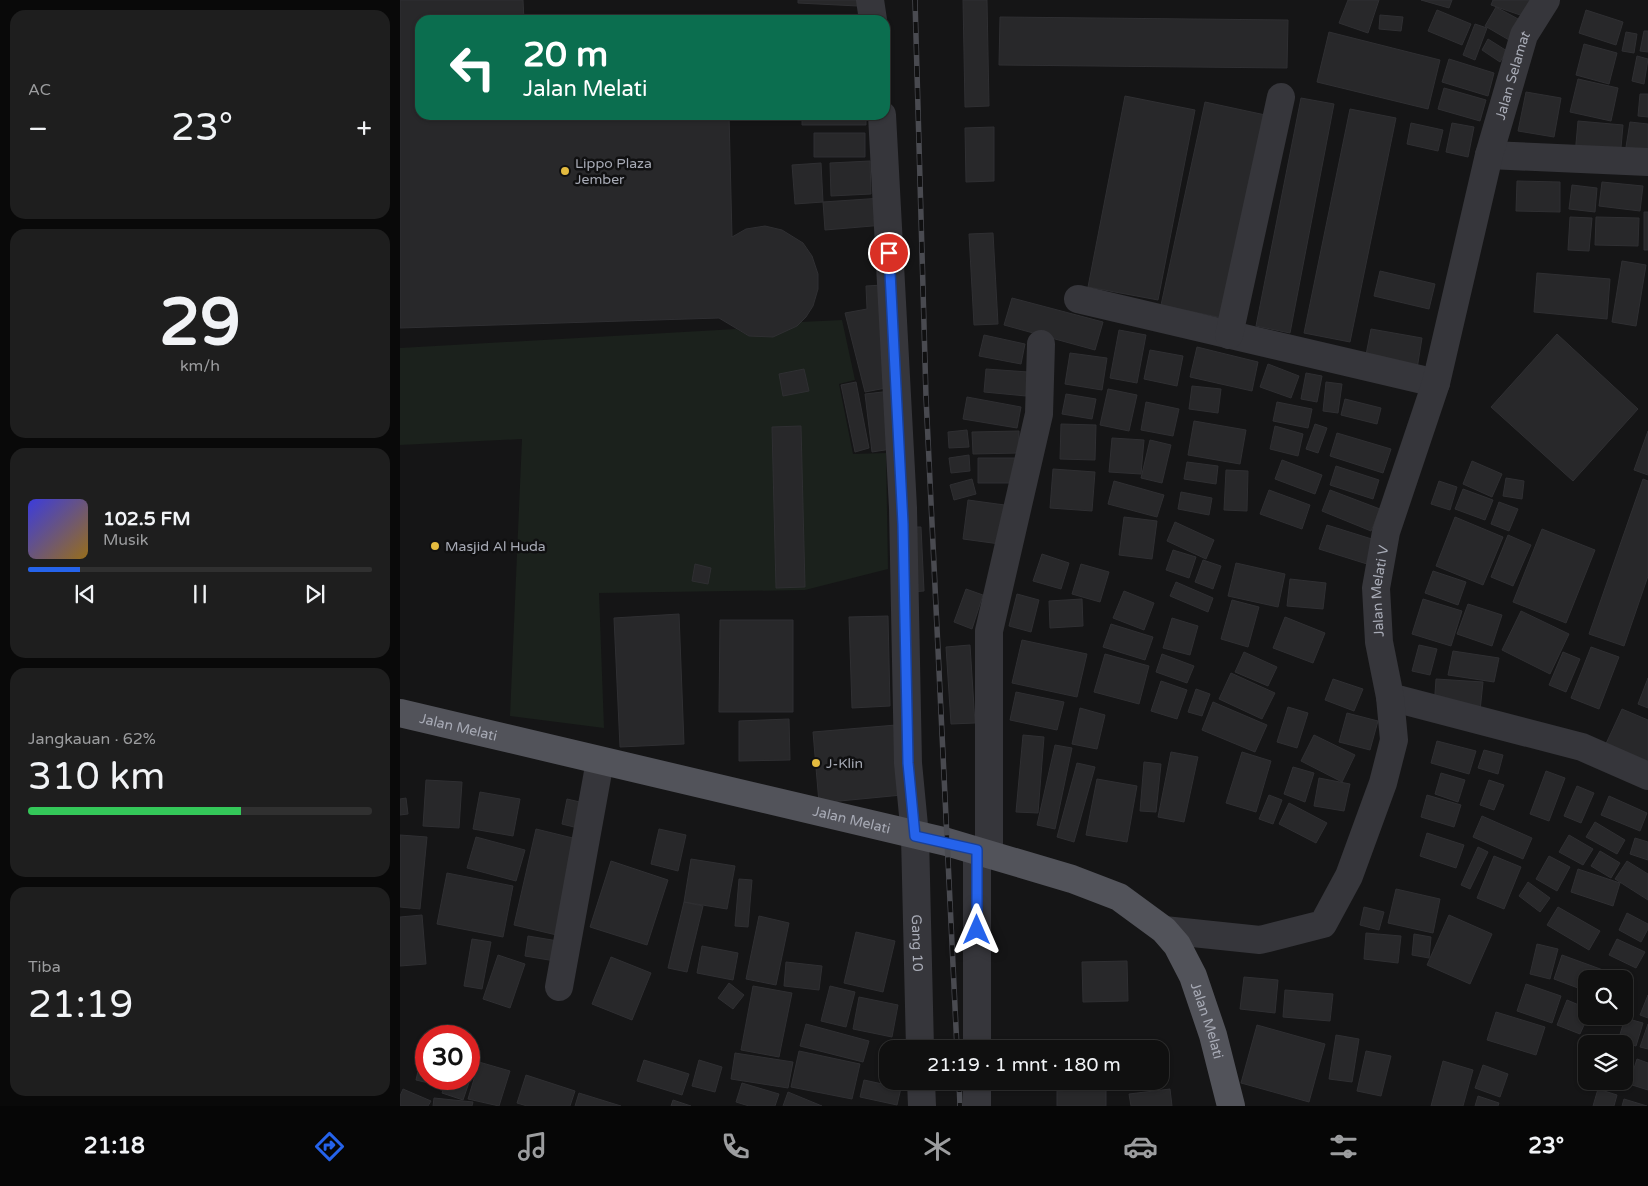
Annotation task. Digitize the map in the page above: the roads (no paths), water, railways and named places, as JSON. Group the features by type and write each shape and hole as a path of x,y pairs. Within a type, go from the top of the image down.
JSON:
{"main road":[{"name":"Jalan Melati","path":"400,713 983,852 1072,879 1119,897 1164,930 1176,945 1192,976 1213,1035 1231,1106"}],"street":[{"path":"870,0 873,15"},
{"name":"Jalan Selamat","path":"1489,155 1524,35 1546,0"},
{"path":"1229,335 1281,97"},
{"name":"Gang 10","path":"882,120 904,526 908,763 915,836 920,1040"},
{"path":"1489,155 1648,162"},
{"name":"Jalan Melati V","path":"1164,930 1260,940 1323,924 1349,876 1383,783 1394,740 1390,698 1379,642 1376,588 1386,532 1436,383 1489,155"},
{"path":"1078,299 1436,383"},
{"path":"977,1040 989,630 1039,414 1041,344"},
{"path":"1390,698 1582,747 1648,776"},
{"path":"559,986 600,761"},
{"path":"921,1090 922,1106"},
{"path":"977,1090 977,1106"}],"railway":[{"path":"915,0 926,397 957,1040"},
{"path":"959,1090 960,1106"}],"place":[{"name":"Lippo Plaza Jember","path":"565,171"},
{"name":"Masjid Al Huda","path":"435,546"},
{"name":"J-Klin","path":"816,763"}]}
